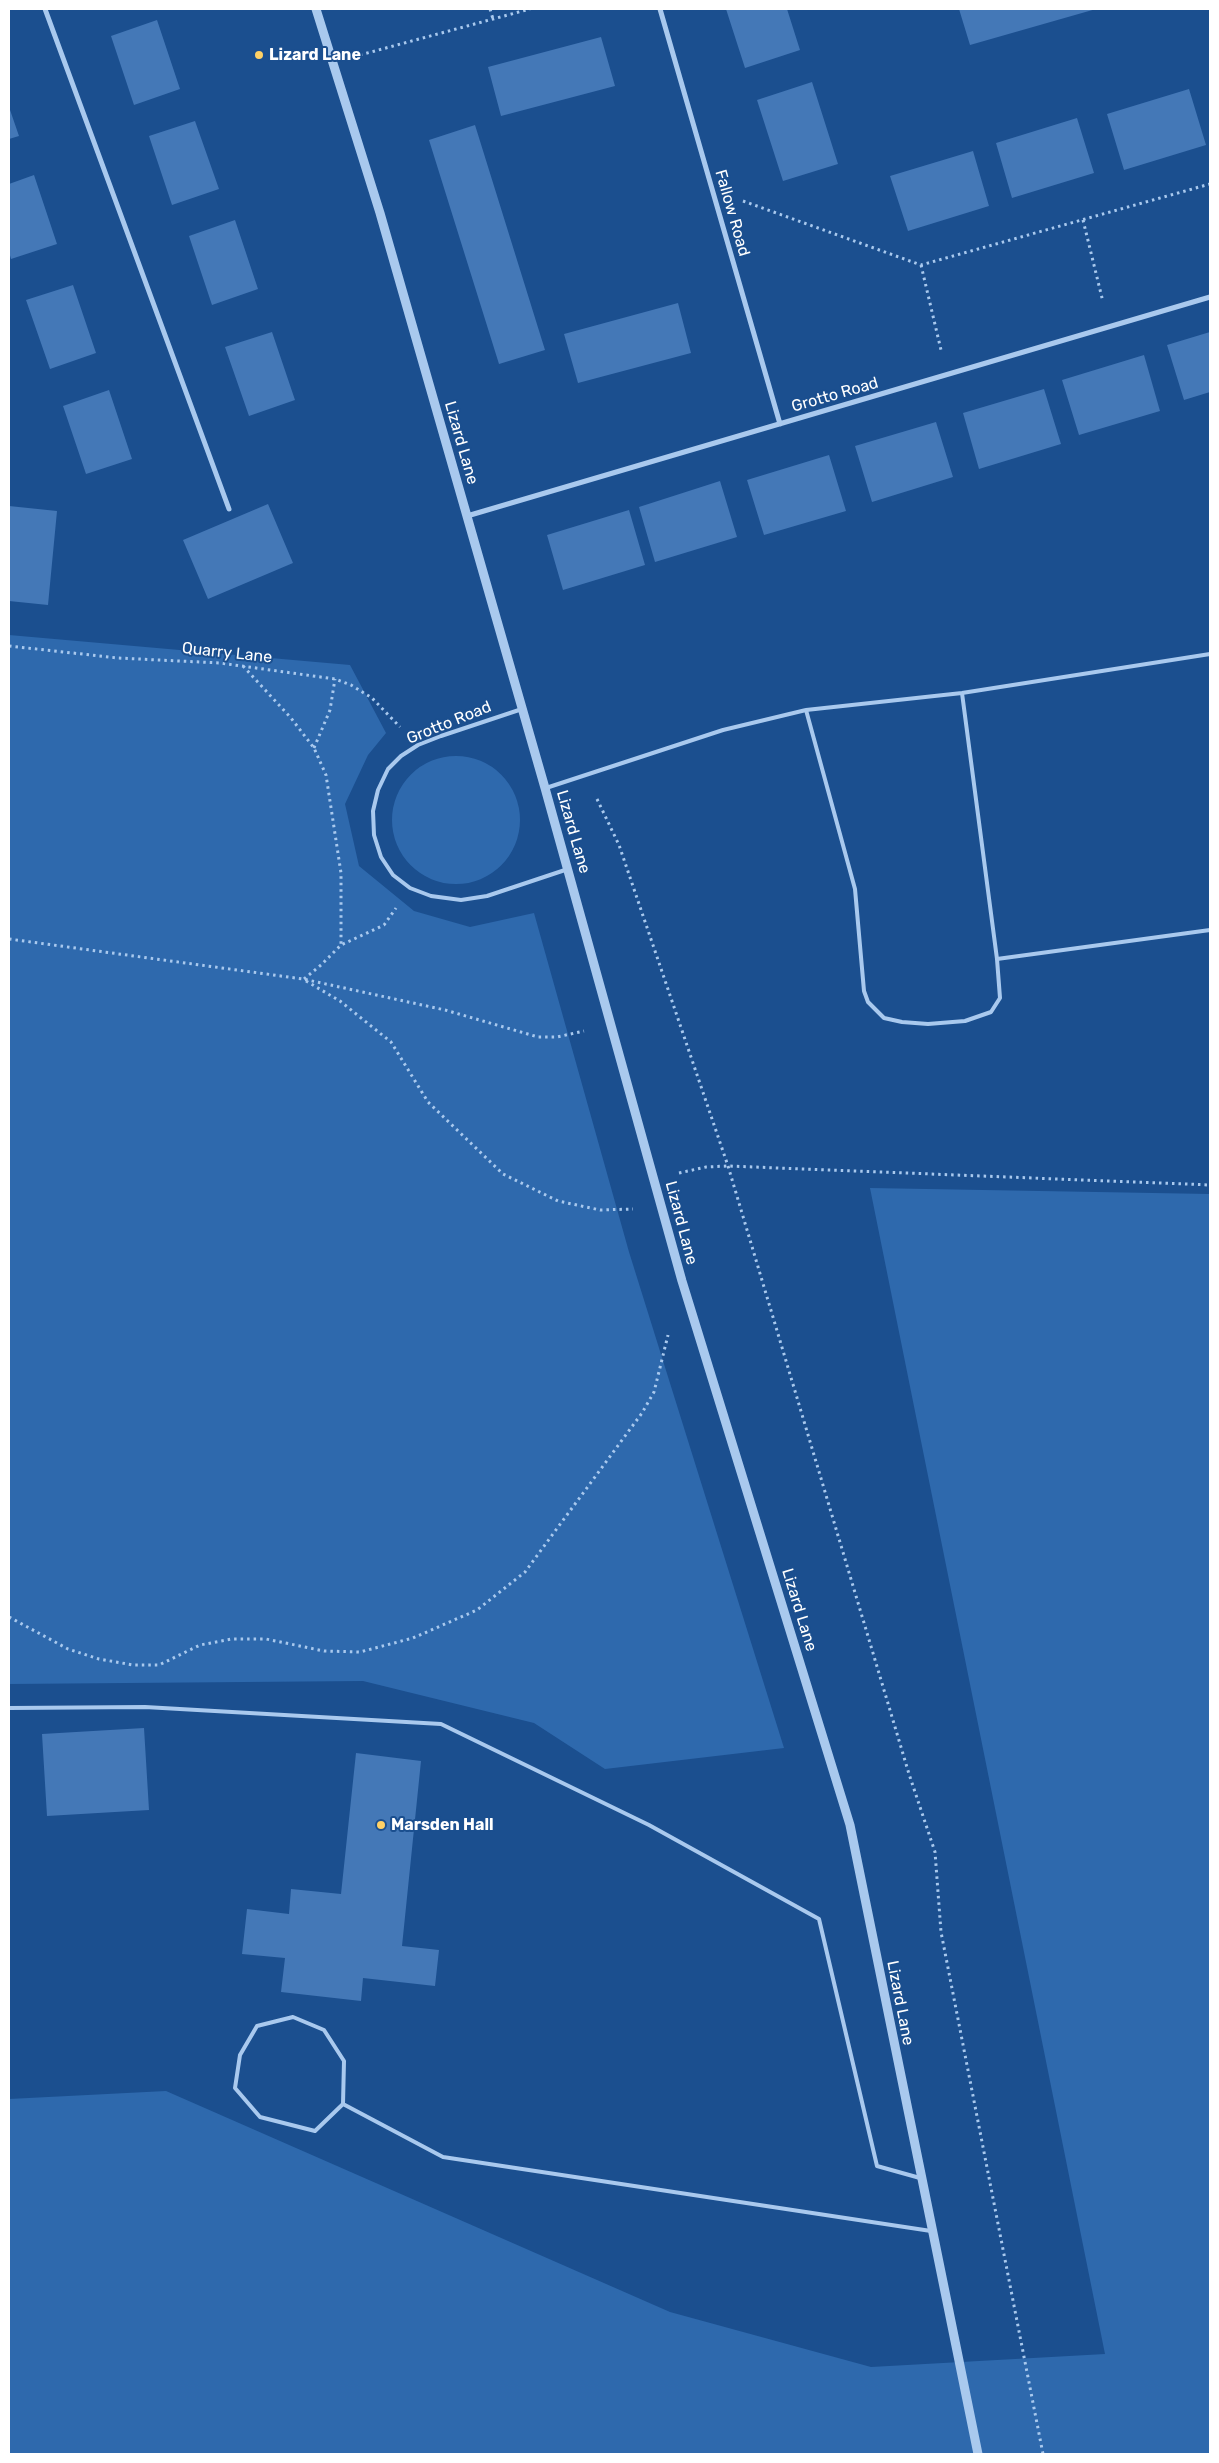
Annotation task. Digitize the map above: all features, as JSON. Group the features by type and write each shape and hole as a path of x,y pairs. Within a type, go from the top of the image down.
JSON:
{"street":[{"path":"45,9 229,509"},
{"name":"Lizard Lane","path":"316,9 380,213 568,869 682,1281 850,1825 920,2178 978,2454"},
{"name":"Fallow Road","path":"660,9 780,424"},
{"name":"Grotto Road","path":"467,516 1210,298"}],"lane":[{"path":"545,788 723,730 806,710 962,693 1210,654"},
{"path":"806,710 855,889 864,991 868,1002 884,1018 902,1022 928,1024 965,1021 990,1012 1000,998 997,959 962,693"},
{"name":"Grotto Road","path":"522,708 418,745 402,756 388,769 378,790 373,811 374,835 381,857 393,875 410,888 431,896 460,900 487,896 568,869"},
{"path":"997,959 1210,930"},
{"path":"9,1708 145,1708 441,1724 649,1826 819,1919 877,2166 920,2178"},
{"path":"293,2017 324,2030 344,2061 344,2104 315,2131 260,2117 235,2088 240,2055 257,2026 293,2017"},
{"path":"344,2104 443,2157 931,2231"}],"path":[{"path":"490,9 493,19"},
{"path":"333,63 530,9"},
{"path":"712,190 921,265 1210,184"},
{"path":"1083,220 1109,327"},
{"path":"921,265 947,375"},
{"name":"Quarry Lane","path":"9,646 118,658 243,666 335,679 351,684 372,698 418,745"},
{"path":"243,666 291,718 314,748 326,775 341,873 341,945"},
{"path":"314,748 330,710 335,679"},
{"path":"586,775 619,845 728,1166 906,1764 936,1852 941,1932 1043,2454"},
{"path":"303,979 321,965 341,945 384,925 410,888"},
{"path":"9,939 303,979 445,1010 538,1037 557,1037 611,1025"},
{"path":"303,979 340,1001 391,1042 428,1102 503,1174 558,1202 600,1210 662,1208"},
{"path":"654,1178 706,1167 728,1166 1210,1186"},
{"path":"9,1617 68,1649 99,1659 133,1665 159,1665 200,1645 232,1639 266,1639 324,1651 360,1652 422,1634 476,1610 525,1572 642,1414 654,1392 671,1326"}],"shaded area":[{"path":"9,635 350,665 386,733 368,755 345,804 359,866 414,911 470,927 534,913 629,1252 784,1748 605,1769 534,1723 363,1681 9,1684"},
{"path":"456,756 480,761 501,775 515,796 520,820 515,844 501,865 480,879 456,884 432,879 411,865 397,844 392,820 397,796 411,775 432,761"},
{"path":"870,1188 1210,1194 1210,2454 9,2454 9,2099 166,2091 670,2312 871,2367 1105,2354"}],"building":[{"path":"726,9 787,9 800,50 745,68"},
{"path":"959,9 1096,9 970,45"},
{"path":"157,20 180,89 134,105 111,36"},
{"path":"601,37 615,86 501,116 488,67"},
{"path":"812,82 838,164 783,181 757,100"},
{"path":"1189,89 1206,145 1124,170 1107,114"},
{"path":"9,107 19,136 9,139"},
{"path":"1077,118 1094,173 1012,198 996,143"},
{"path":"195,121 219,189 172,205 149,136"},
{"path":"475,125 545,350 499,364 429,140"},
{"path":"973,151 989,206 908,231 890,176"},
{"path":"34,175 57,244 11,259 9,252 9,184"},
{"path":"235,220 258,289 212,305 189,236"},
{"path":"73,285 96,353 50,369 26,300"},
{"path":"678,303 691,353 578,383 564,334"},
{"path":"272,332 295,400 249,416 225,347"},
{"path":"1210,332 1210,392 1184,400 1167,345"},
{"path":"1144,355 1160,411 1079,435 1062,380"},
{"path":"1044,389 1061,444 979,469 963,413"},
{"path":"109,390 132,459 86,474 63,406"},
{"path":"936,422 953,477 872,502 855,446"},
{"path":"829,455 846,511 764,535 747,480"},
{"path":"720,481 737,537 655,562 639,507"},
{"path":"268,504 293,563 208,599 183,540"},
{"path":"9,506 57,511 48,605 9,601"},
{"path":"629,510 645,565 563,590 547,535"},
{"path":"144,1728 149,1810 47,1816 42,1734"},
{"name":"Marsden Hall","path":"356,1753 421,1761 402,1946 439,1950 435,1986 363,1978 361,2001 281,1992 285,1958 242,1954 247,1909 289,1914 291,1889 341,1894"}],"place":[{"name":"Lizard Lane","path":"259,55"},
{"name":"Marsden Hall","path":"381,1825"}]}
